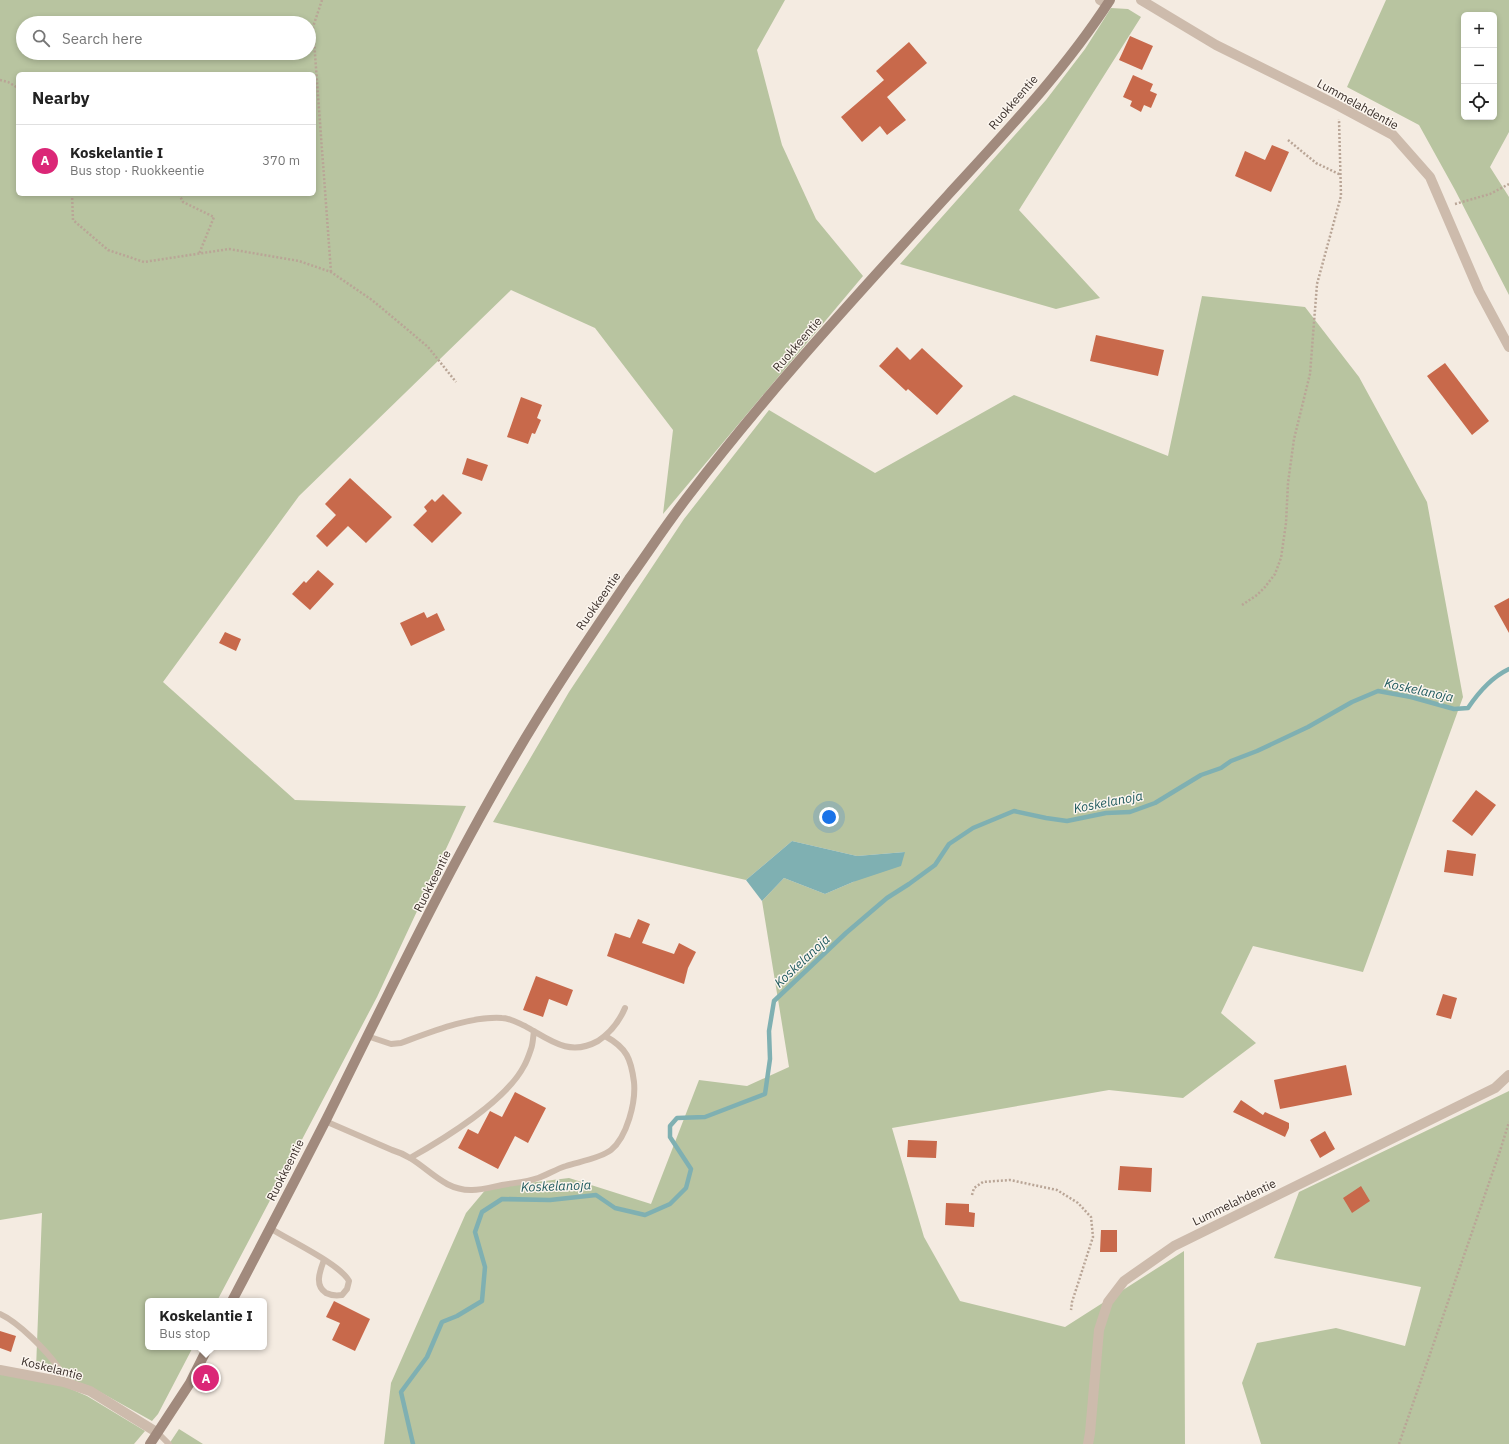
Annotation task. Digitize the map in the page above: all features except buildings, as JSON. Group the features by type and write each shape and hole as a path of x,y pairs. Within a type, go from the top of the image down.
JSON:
{"street":[{"name":"Lummelahdentie","path":"1141,0 1216,45 1339,106 1393,135 1430,178 1479,291 1509,347"},
{"name":"Ruokkeentie","path":"234,1298 461,853 512,759 574,660 687,497 743,426 828,328 1042,89 1082,41 1106,1"},
{"name":"Lummelahdentie","path":"1088,1444 1099,1330 1108,1302 1124,1281 1174,1246 1495,1088 1509,1075"},
{"path":"150,1444 190,1382 206,1350"},
{"name":"Koskelantie","path":"0,1370 64,1382 90,1392 158,1433"}],"lane":[{"path":"367,1036 391,1044 401,1043 461,1023 475,1020 503,1018 516,1022 565,1047 575,1048 590,1045 605,1036 620,1019 625,1008"},
{"path":"410,1158 433,1146 462,1126 509,1086 523,1067 532,1048 534,1031"},
{"path":"325,1121 392,1150 403,1153 444,1183 455,1189 472,1190 538,1178 563,1167 598,1156 611,1150 620,1139 629,1119 635,1091 632,1070 625,1051 605,1036"},
{"path":"270,1228 324,1260 346,1275 349,1280 347,1289 342,1295 336,1296 328,1294 321,1289 319,1283 324,1260"},
{"path":"0,1314 7,1317 23,1329 41,1348 58,1368 64,1382"},
{"path":"158,1433 169,1444"}],"path":[{"path":"316,18 322,0"},
{"path":"315,60 331,272"},
{"path":"0,80 8,82 16,87"},
{"path":"1242,605 1257,595 1265,587 1275,574 1282,558 1288,483 1294,439 1310,374 1317,284 1341,196 1339,106"},
{"path":"1288,140 1316,163 1341,175"},
{"path":"1443,207 1490,194 1509,184"},
{"path":"72,196 73,220 108,250 144,262 229,249 299,261 331,272 372,300 428,347 456,382"},
{"path":"180,196 183,202 214,217 199,254"},
{"path":"1399,1444 1509,1122"},
{"path":"972,1195 974,1188 983,1182 1010,1180 1057,1190 1078,1203 1091,1217 1093,1237 1072,1302 1071,1310"}],"green space":[{"path":"0,0 785,0 757,50 782,145 816,219 863,276 663,514 673,430 595,328 511,290 299,496 163,682 295,800 466,806 377,997 219,1298 145,1298 145,1350 191,1350 158,1414 152,1421 91,1387 65,1377 36,1369 42,1213 0,1220"},
{"path":"1386,0 1509,0 1509,132 1490,167 1509,197 1509,295 1455,190 1419,125 1347,87"},
{"path":"1111,8 1128,9 1141,17 1019,210 1100,298 1056,309 900,264 1046,100 1085,49"},
{"path":"1202,296 1305,307 1359,377 1427,502 1463,697 1363,972 1253,946 1221,1013 1256,1043 1183,1098 1109,1090 892,1128 924,1237 960,1301 1065,1327 1184,1251 1185,1444 384,1444 391,1383 466,1213 487,1188 569,1178 651,1204 699,1080 747,1086 789,1067 762,901 784,878 825,894 853,882 905,852 857,856 792,841 746,880 493,822 569,692 684,519 769,410 875,473 1014,395 1168,456"},
{"path":"1509,1091 1509,1444 1261,1444 1242,1383 1257,1343 1336,1328 1405,1346 1421,1287 1274,1258 1299,1192"},
{"path":"0,1374 64,1386 87,1396 145,1431 134,1444 0,1444"},
{"path":"179,1429 203,1444 169,1444"}],"water":[{"path":"792,841 857,856 905,852 901,866 853,882 825,894 784,878 762,901 746,880"}],"waterway":[{"name":"Koskelanoja","path":"413,1444 401,1392 427,1357 442,1322 457,1316 482,1301 485,1267 475,1232 482,1212 502,1199 550,1200 596,1195 615,1208 645,1215 670,1204 686,1188 691,1169 670,1137 670,1126 677,1118 705,1117 765,1094 770,1059 769,1031 774,1001 846,933 887,898 935,865 949,844 973,828 1014,811 1067,821 1106,813 1130,812 1155,803 1201,775 1221,768 1231,761 1257,751 1308,727 1352,702 1378,691 1411,697 1454,709 1468,708 1486,686 1497,676 1509,669"}],"place":[{"name":"Koskelantie I","path":"206,1378"}]}
